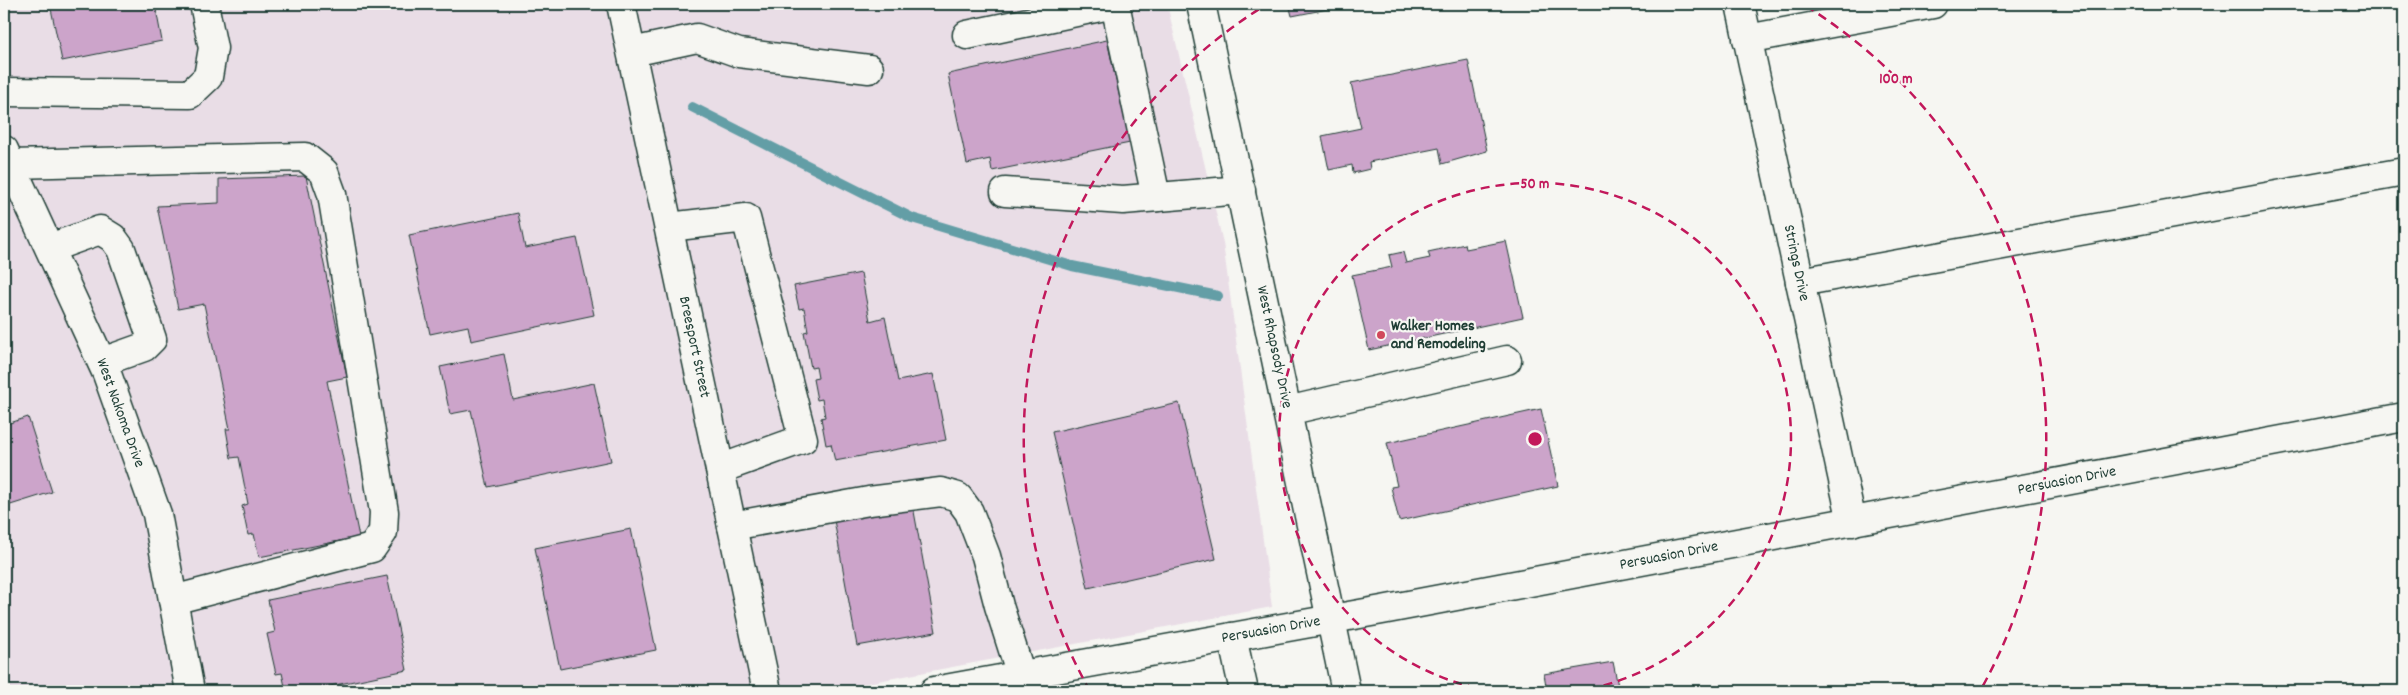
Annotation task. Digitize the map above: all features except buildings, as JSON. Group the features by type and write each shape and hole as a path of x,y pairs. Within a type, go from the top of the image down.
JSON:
{"street":[{"path":"4,92 190,94 208,76 213,48 204,4"},
{"name":"Breesport Street","path":"621,4 767,691"},
{"path":"967,35 1115,4 1156,197"},
{"name":"West Rhapsody Drive","path":"1201,4 1346,691"},
{"name":"Strings Drive","path":"1740,4 1852,522"},
{"path":"1748,39 1933,4"},
{"path":"632,52 697,38 739,54 869,69"},
{"path":"7,156 305,158 324,172 335,213 384,512 383,532 372,548 173,600"},
{"name":"West Nakoma Drive","path":"7,156 102,362 157,514 190,691"},
{"path":"1800,282 2404,172"},
{"path":"1006,192 1122,200 1241,190"},
{"path":"669,226 746,218 803,439 720,469"},
{"path":"50,248 100,230 113,238 121,249 152,339 144,348 102,362"},
{"path":"1287,411 1507,360"},
{"name":"Persuasion Drive","path":"934,691 1332,619 2404,417"},
{"path":"732,526 868,501 932,493 941,492 958,498 969,512 986,556 999,606 1021,675"},
{"path":"1232,637 1244,691"}],"shaded area":[{"path":"4,4 1167,4 1223,243 1272,607 825,691 4,691"}],"waterway":[{"path":"692,107 912,218 1072,266 1218,296"}],"place":[{"name":"Walker Homes and Remodeling","path":"1381,335"}]}
